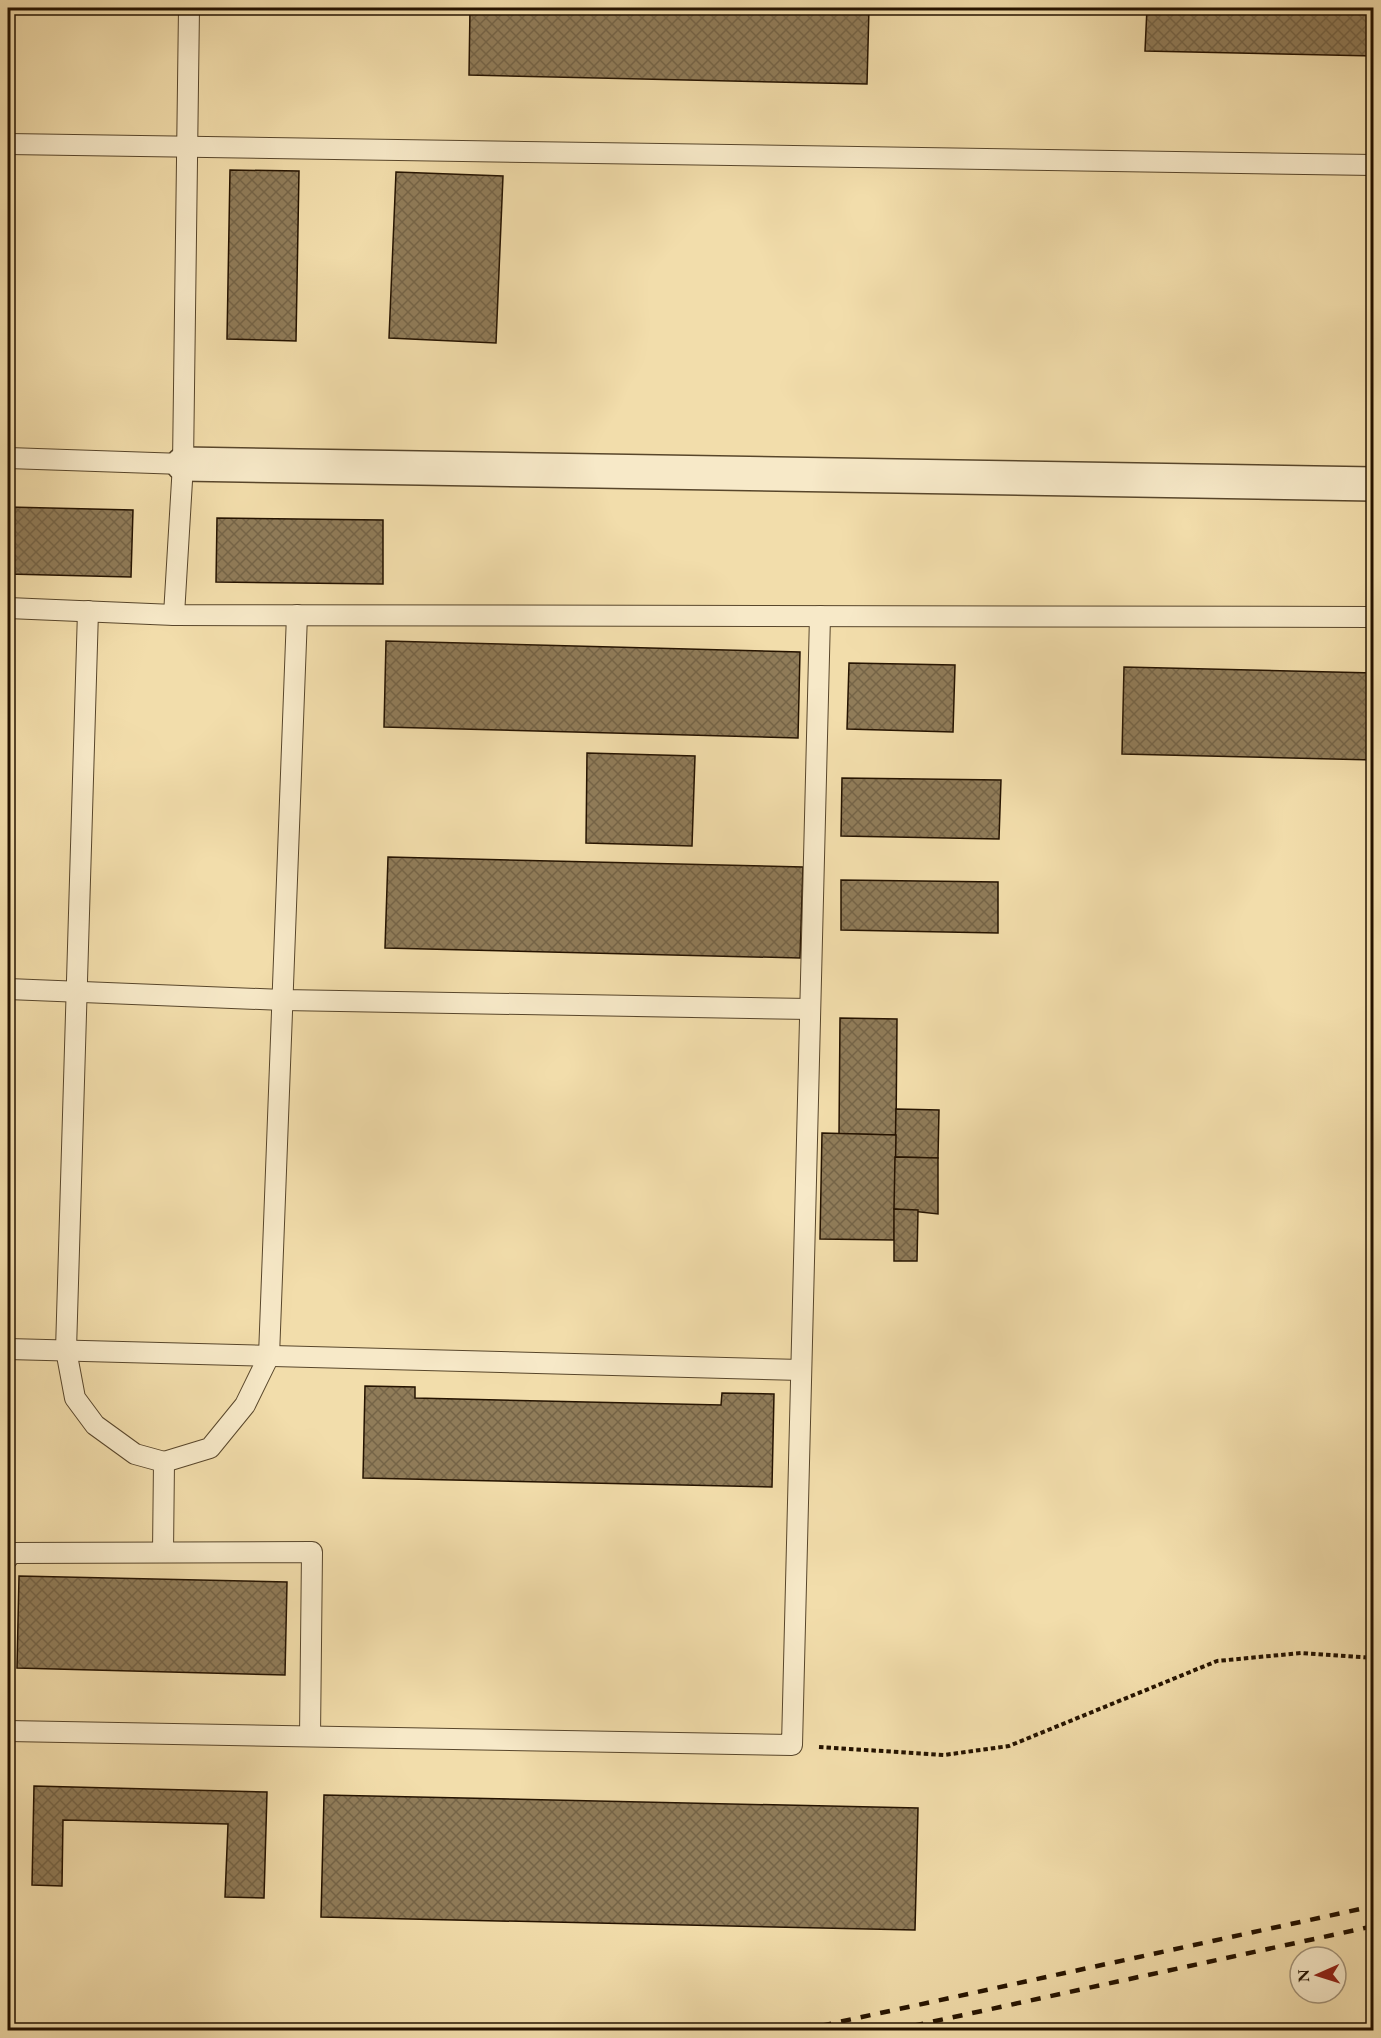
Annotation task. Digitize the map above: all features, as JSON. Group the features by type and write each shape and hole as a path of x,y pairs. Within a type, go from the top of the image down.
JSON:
{"street":[{"path":"183,464 1374,484"}],"lane":[{"path":"174,615 183,464 189,149 189,8"},
{"path":"8,144 189,149 1374,165"},
{"path":"8,458 183,464"},
{"path":"8,608 174,615 1374,616"},
{"path":"88,611 66,1350 75,1398 95,1425 135,1454 164,1462 210,1448 245,1405 269,1356 297,615"},
{"path":"8,1731 792,1745 820,616"},
{"path":"8,989 283,1000 810,1010"},
{"path":"8,1349 801,1370"},
{"path":"163,1552 164,1462"},
{"path":"8,1558 8,1553 312,1552 310,1736"}],"path":[{"path":"792,1745 944,1755 1009,1746 1217,1661 1301,1653 1374,1658"}],"building":[{"path":"470,8 869,8 867,84 469,75"},
{"path":"1147,8 1374,8 1374,56 1145,51"},
{"path":"230,170 299,171 296,341 227,339"},
{"path":"396,172 503,176 496,343 389,338"},
{"path":"8,507 133,510 131,577 8,574"},
{"path":"217,518 383,520 383,584 216,582"},
{"path":"386,641 800,652 798,738 384,727"},
{"path":"849,663 955,665 953,732 847,729"},
{"path":"1124,667 1374,673 1374,760 1122,754"},
{"path":"587,753 695,756 692,846 586,843"},
{"path":"842,778 1001,780 999,839 841,836"},
{"path":"388,857 803,867 800,958 385,948"},
{"path":"841,880 998,882 998,933 841,930"},
{"path":"840,1018 897,1019 896,1135 839,1134"},
{"path":"896,1109 939,1110 938,1158 895,1157"},
{"path":"822,1133 896,1135 894,1240 820,1239"},
{"path":"895,1157 938,1158 938,1214 894,1209"},
{"path":"894,1209 918,1210 917,1261 894,1261"},
{"path":"365,1386 415,1387 415,1398 721,1405 722,1393 774,1394 772,1487 363,1478"},
{"path":"19,1576 287,1582 285,1675 17,1668"},
{"path":"34,1786 267,1792 264,1898 225,1897 228,1824 63,1820 62,1886 32,1885"},
{"path":"324,1795 918,1808 915,1930 321,1917"}],"railway":[{"path":"802,2030 1374,1906"},
{"path":"894,2030 1374,1926"}]}
